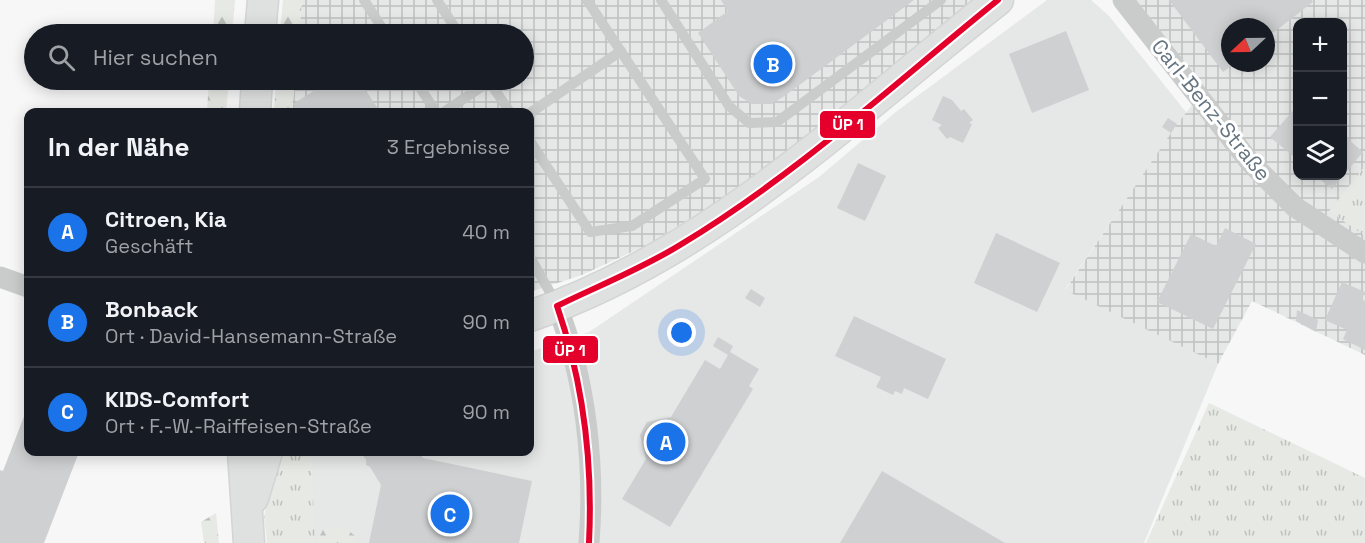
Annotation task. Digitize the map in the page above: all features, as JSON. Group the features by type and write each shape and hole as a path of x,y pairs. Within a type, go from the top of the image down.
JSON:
{"street":[{"path":"261,24 263,0"},
{"path":"534,315 557,306 678,246 731,212 805,157 998,0"},
{"name":"Carl-Benz-Straße","path":"1123,0 1249,161 1295,207 1365,253"},
{"path":"255,108 257,90"},
{"path":"0,277 24,286"},
{"path":"557,306 576,369 590,448 592,500 589,543"},
{"path":"243,456 248,532"},
{"path":"248,532 266,456"}],"lane":[{"path":"364,0 380,24"},
{"path":"437,0 453,24"},
{"path":"534,147 590,232 632,226 705,179 587,0"},
{"path":"662,0 729,106 749,123 777,122 941,0"},
{"path":"534,110 621,51"},
{"path":"422,90 433,108"},
{"path":"450,108 475,90"},
{"path":"496,90 507,108"},
{"path":"534,264 557,306"}],"shaded area":[{"path":"302,0 984,0 735,191 647,245 582,275 534,291 534,108 292,108 294,90 534,90 534,24 300,24"},
{"path":"1047,0 1091,0 1109,16 1186,112 1065,289 1218,364 1144,543 315,543 310,456 534,456 534,351 589,332 819,177 897,111"},
{"path":"1135,0 1365,0 1365,355 1252,301 1218,364 1065,290 1177,124 1204,90"}],"green space":[{"path":"215,0 235,0 233,24 214,24"},
{"path":"283,0 302,0 300,24 281,24"},
{"path":"208,90 228,90 226,108 207,108"},
{"path":"275,90 294,90 292,108 274,108"},
{"path":"1365,166 1365,236 1329,211"},
{"path":"1209,403 1365,478 1365,543 1146,543"},
{"path":"276,456 310,456 316,543 267,543 264,517"},
{"path":"216,513 219,543 204,543 201,522"},
{"path":"337,527 348,530 355,536 354,543 316,543 323,530"}],"building":[{"path":"721,0 914,0 772,104 752,104 739,96 698,33 728,11"},
{"path":"1169,0 1312,0 1313,2 1275,31 1275,18 1221,18 1221,69"},
{"path":"1066,31 1089,90 1032,113 1009,54"},
{"path":"315,90 366,90 377,108 296,108 293,104"},
{"path":"943,96 952,100 961,111 964,109 973,120 969,123 972,124 963,143 950,137 947,139 938,128 942,125 932,120"},
{"path":"1293,111 1293,156 1270,137"},
{"path":"1168,118 1177,124 1171,133 1162,127"},
{"path":"1347,138 1363,152 1347,171"},
{"path":"858,163 886,176 865,221 837,208"},
{"path":"1321,180 1340,180 1332,189"},
{"path":"1225,228 1256,244 1213,329 1157,302 1191,234 1216,246"},
{"path":"996,233 1060,263 1037,312 974,283"},
{"path":"1342,282 1365,292 1362,299 1365,301 1365,350 1343,339 1347,330 1325,320"},
{"path":"751,289 765,298 760,307 745,298"},
{"path":"1297,310 1318,320 1316,332 1296,321"},
{"path":"854,316 946,359 928,399 904,388 902,394 895,391 893,395 876,387 881,377 835,356"},
{"path":"718,337 733,346 730,352 759,369 749,386 753,389 670,527 622,499 646,459 640,435 647,422 671,417 705,360 720,369 728,355 713,346"},
{"path":"24,416 24,456 77,456 44,543 0,543 0,470 3,471"},
{"path":"364,456 422,456 532,481 519,543 369,543 381,485 370,467 366,465"},
{"path":"882,471 1005,543 840,543"}],"transit line":[{"path":"589,543 590,512 585,423 574,364 557,306 650,262 680,245 764,189 843,128 998,0"}],"place":[{"name":"Bonback","path":"773,64"},
{"name":"Citroen, Kia","path":"666,442"},
{"name":"KIDS-Comfort","path":"450,514"}]}
